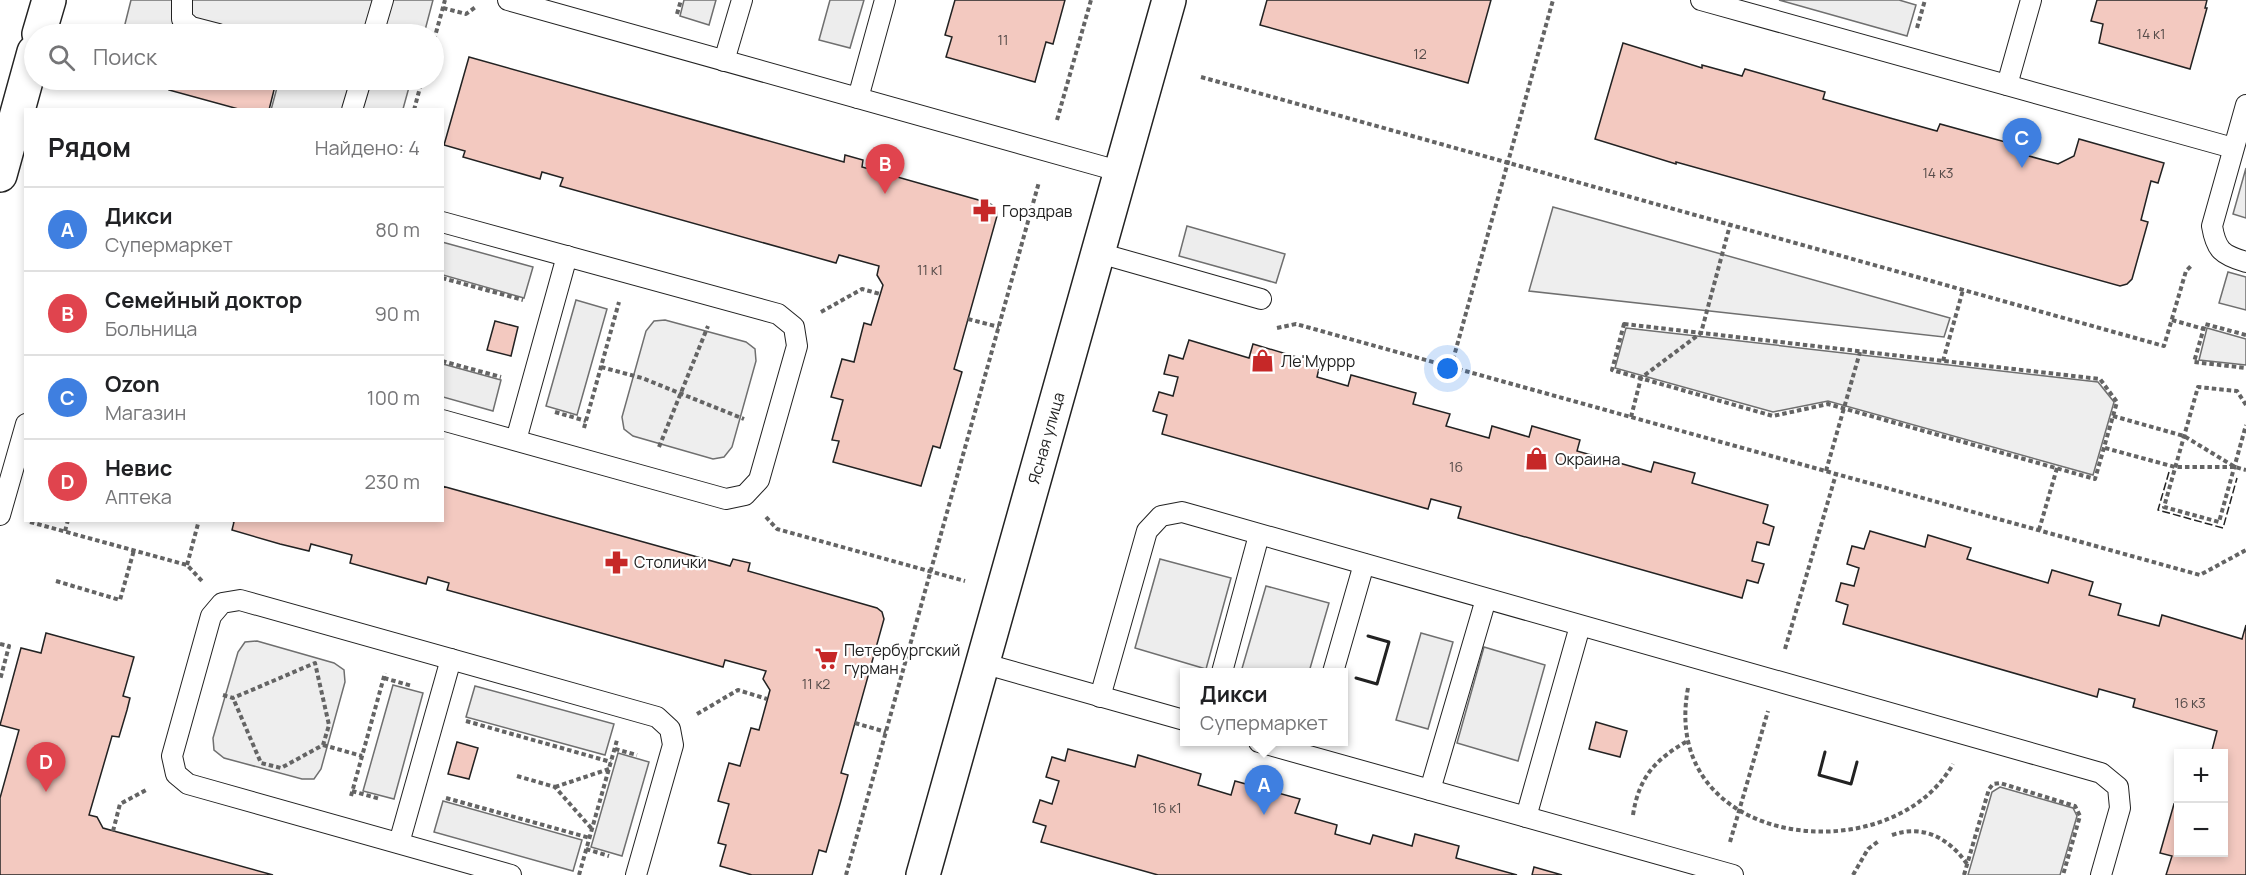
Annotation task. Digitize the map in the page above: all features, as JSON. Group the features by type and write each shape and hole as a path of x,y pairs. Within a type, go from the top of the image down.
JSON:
{"street":[{"path":"42,24 49,0"},
{"name":"Ясная улица","path":"923,875 1169,0"},
{"path":"26,108 29,90"},
{"path":"0,175 24,113"}],"lane":[{"path":"182,0 182,19 188,24"},
{"path":"376,24 383,0"},
{"path":"508,0 1122,172"},
{"path":"724,61 741,0"},
{"path":"858,98 885,0"},
{"path":"1701,0 2233,148"},
{"path":"2007,85 2031,0"},
{"path":"353,108 358,90"},
{"path":"2246,105 2212,226 2215,244 2229,257 2246,262"},
{"path":"444,223 778,314 794,327 796,346 759,480 746,495 726,499 444,421"},
{"path":"1099,253 1261,299"},
{"path":"516,440 567,256"},
{"path":"0,515 24,431"},
{"path":"1100,697 1147,531 1161,516 1182,513 2101,773 2118,787 2120,808 2101,875"},
{"path":"1223,668 1259,535"},
{"path":"1334,668 1364,564"},
{"path":"1430,790 1485,598"},
{"path":"511,875 188,784 176,774 172,756 211,616 222,603 240,600 657,717 670,729 673,745 636,875"},
{"path":"1526,817 1580,626"},
{"path":"399,843 451,659"},
{"path":"982,663 1180,719"},
{"path":"1292,746 1311,749 1430,790 1733,875"}],"path":[{"path":"438,24 445,0"},
{"path":"443,8 466,14 484,0"},
{"path":"846,875 1091,0"},
{"path":"1451,367 1553,0"},
{"path":"1201,77 2164,346 2186,271 2215,244"},
{"path":"415,108 419,90"},
{"path":"1630,417 1641,378 1701,333 1730,225"},
{"path":"576,457 628,272"},
{"path":"444,279 552,308"},
{"path":"794,327 862,289 880,294"},
{"path":"1942,361 1963,290"},
{"path":"651,478 662,438 704,339 716,297"},
{"path":"968,319 999,327"},
{"path":"2172,320 2204,329"},
{"path":"1270,330 1296,324 2200,575 2246,550"},
{"path":"1624,324 1701,333 2100,379 2117,402 2095,479 1828,404 1773,416 1612,370 1624,324"},
{"path":"2246,335 2205,324 2194,362 2246,368"},
{"path":"1826,471 1860,352"},
{"path":"444,362 531,386"},
{"path":"602,367 642,378 732,416 773,428"},
{"path":"2246,405 2237,391 2198,387 2164,507 2219,522 2246,426"},
{"path":"2113,416 2184,436 2235,467"},
{"path":"2105,448 2175,467 2235,467 2246,470"},
{"path":"2039,530 2057,468"},
{"path":"746,495 777,529 975,584"},
{"path":"34,522 187,565 222,603"},
{"path":"65,531 67,522"},
{"path":"187,565 199,522"},
{"path":"56,582 120,600 134,550"},
{"path":"342,827 393,643"},
{"path":"0,644 9,646 0,680"},
{"path":"1698,659 1691,673 1686,701 1689,740 1694,759 1706,785 1718,800"},
{"path":"323,745 329,725 315,663 233,698 261,763 281,768 323,745 362,756"},
{"path":"670,729 738,690 767,699"},
{"path":"579,875 626,708"},
{"path":"436,713 611,762"},
{"path":"855,723 886,732"},
{"path":"1936,794 1947,778 1962,734"},
{"path":"1639,849 1632,829 1641,784 1653,765 1689,740"},
{"path":"555,787 609,769"},
{"path":"113,831 120,804 176,774"},
{"path":"517,776 555,787 592,830"},
{"path":"1964,875 1989,789 1993,784 2000,783 2075,806 2079,810 2080,816 2063,875"},
{"path":"415,789 590,838"},
{"path":"1730,813 1746,826"},
{"path":"1853,875 1868,849 1901,827"},
{"path":"1866,843 1902,831 1923,832 1941,837 1957,849 1967,865"}],"shaded area":[{"path":"131,0 433,0 427,24 125,24"},
{"path":"684,0 716,0 709,25 680,16"},
{"path":"830,0 864,0 850,48 819,40"},
{"path":"1779,0 1899,0 1916,5 1907,36"},
{"path":"276,90 408,90 403,108 272,108"},
{"path":"2246,168 2246,218 2233,214"},
{"path":"1553,207 1950,318 1944,337 1529,291"},
{"path":"1187,226 1285,254 1276,283 1179,256"},
{"path":"444,243 533,267 524,298 444,275"},
{"path":"2228,272 2246,277 2246,310 2219,303"},
{"path":"576,300 607,309 577,415 546,406"},
{"path":"665,320 746,342 755,349 756,361 732,447 724,457 713,459 633,436 624,429 622,417 646,331 654,321"},
{"path":"1626,328 2098,382 2114,402 2093,475 1828,401 1773,412 1615,368"},
{"path":"2207,328 2246,339 2246,365 2199,360"},
{"path":"444,364 501,380 493,411 444,397"},
{"path":"1160,559 1231,578 1206,668 1135,648"},
{"path":"1266,586 1329,603 1310,668 1242,668"},
{"path":"1421,633 1453,642 1428,729 1396,720"},
{"path":"257,641 334,663 344,670 345,682 321,769 314,779 302,779 224,758 214,750 213,738 238,652 245,642"},
{"path":"1484,647 1545,665 1518,761 1457,743"},
{"path":"393,685 423,693 394,799 363,791"},
{"path":"475,686 614,724 605,755 466,717"},
{"path":"618,753 649,762 622,856 591,847"},
{"path":"2000,787 2073,808 2077,816 2060,875 1968,875 1992,792"},
{"path":"443,801 582,840 573,871 434,832"}],"building":[{"path":"955,0 1065,0 1053,44 1046,42 1035,82 946,57 952,37 945,35"},
{"path":"1267,0 1491,0 1468,83 1260,25"},
{"path":"2097,0 2207,0 2205,8 2207,8 2190,69 2099,43 2103,24 2091,21"},
{"path":"1623,43 1702,68 1702,65 1742,76 1745,69 1825,92 1823,99 1890,118 1937,131 1940,124 2020,146 2018,153 2058,164 2074,156 2079,139 2164,163 2158,183 2151,181 2141,220 2148,222 2132,279 2120,286 1676,162 1676,164 1595,139"},
{"path":"469,57 844,162 845,155 863,160 862,167 989,203 996,208 997,216 954,369 962,372 940,448 933,446 921,486 833,462 839,441 832,440 843,400 831,397 842,359 854,362 864,323 871,325 883,285 877,275 879,266 839,255 836,263 560,186 563,178 542,172 540,179 463,157 465,151 444,145"},
{"path":"169,90 274,90 270,108 235,108"},
{"path":"495,321 518,327 511,356 487,350"},
{"path":"1189,340 1249,358 1253,344 1320,364 1317,377 1348,386 1351,375 1416,393 1413,404 1450,414 1446,426 1489,438 1492,426 1529,437 1532,426 1580,440 1577,451 1651,472 1654,462 1695,473 1692,483 1768,505 1763,523 1774,527 1769,545 1757,542 1752,561 1764,564 1758,583 1747,580 1742,598 1458,518 1461,507 1431,499 1428,509 1162,434 1167,415 1153,411 1159,392 1173,396 1178,377 1164,374 1169,355 1183,359"},
{"path":"444,487 730,566 733,559 750,563 748,571 877,608 882,612 884,619 841,773 848,775 826,852 819,850 812,875 752,875 720,866 726,845 718,843 729,804 718,801 729,763 740,766 751,728 759,730 770,690 763,679 766,671 725,660 723,667 447,590 449,583 428,577 426,584 350,563 352,555 311,544 309,551 232,530 234,522 444,522"},
{"path":"1870,531 1925,547 1928,535 1971,548 1967,559 2048,583 2052,570 2093,582 2089,595 2121,604 2118,615 2159,626 2162,615 2242,639 2246,625 2246,875 2166,875 2172,856 2160,853 2174,804 2174,857 2228,857 2228,749 2212,749 2217,731 2133,707 2135,699 2099,689 2097,697 1843,624 1848,605 1836,601 1841,583 1854,586 1859,568 1847,564 1852,546 1864,549"},
{"path":"46,633 134,657 123,696 130,698 127,710 119,737 112,736 89,815 97,817 103,828 273,875 0,875 0,798 19,730 0,725 21,648 41,653"},
{"path":"1596,722 1627,731 1620,757 1589,749"},
{"path":"457,742 478,748 469,779 448,774"},
{"path":"1068,749 1135,767 1138,755 1201,774 1198,785 1231,795 1235,781 1300,799 1295,813 1337,825 1335,834 1370,844 1373,835 1412,846 1415,834 1459,846 1456,858 1517,875 1158,875 1041,842 1046,826 1033,822 1040,800 1052,804 1059,781 1046,777 1052,757 1065,761"},
{"path":"1534,867 1562,875 1532,875"}],"fence":[{"path":"2169,472 2158,510 2223,528 2237,478"}],"wall":[{"path":"1356,678 1377,684 1389,642 1368,636"},
{"path":"1825,752 1819,775 1851,784 1857,762"}],"place":[{"name":"Ozon","path":"2022,168"},
{"name":"Семейный доктор","path":"885,194"},
{"name":"Горздрав","path":"984,211"},
{"name":"Ле'Муррр","path":"1263,361"},
{"name":"Окраина","path":"1537,459"},
{"name":"Столички","path":"616,562"},
{"name":"Петербургский гурман","path":"826,659"},
{"name":"Невис","path":"46,792"},
{"name":"Дикси","path":"1264,815"}]}
